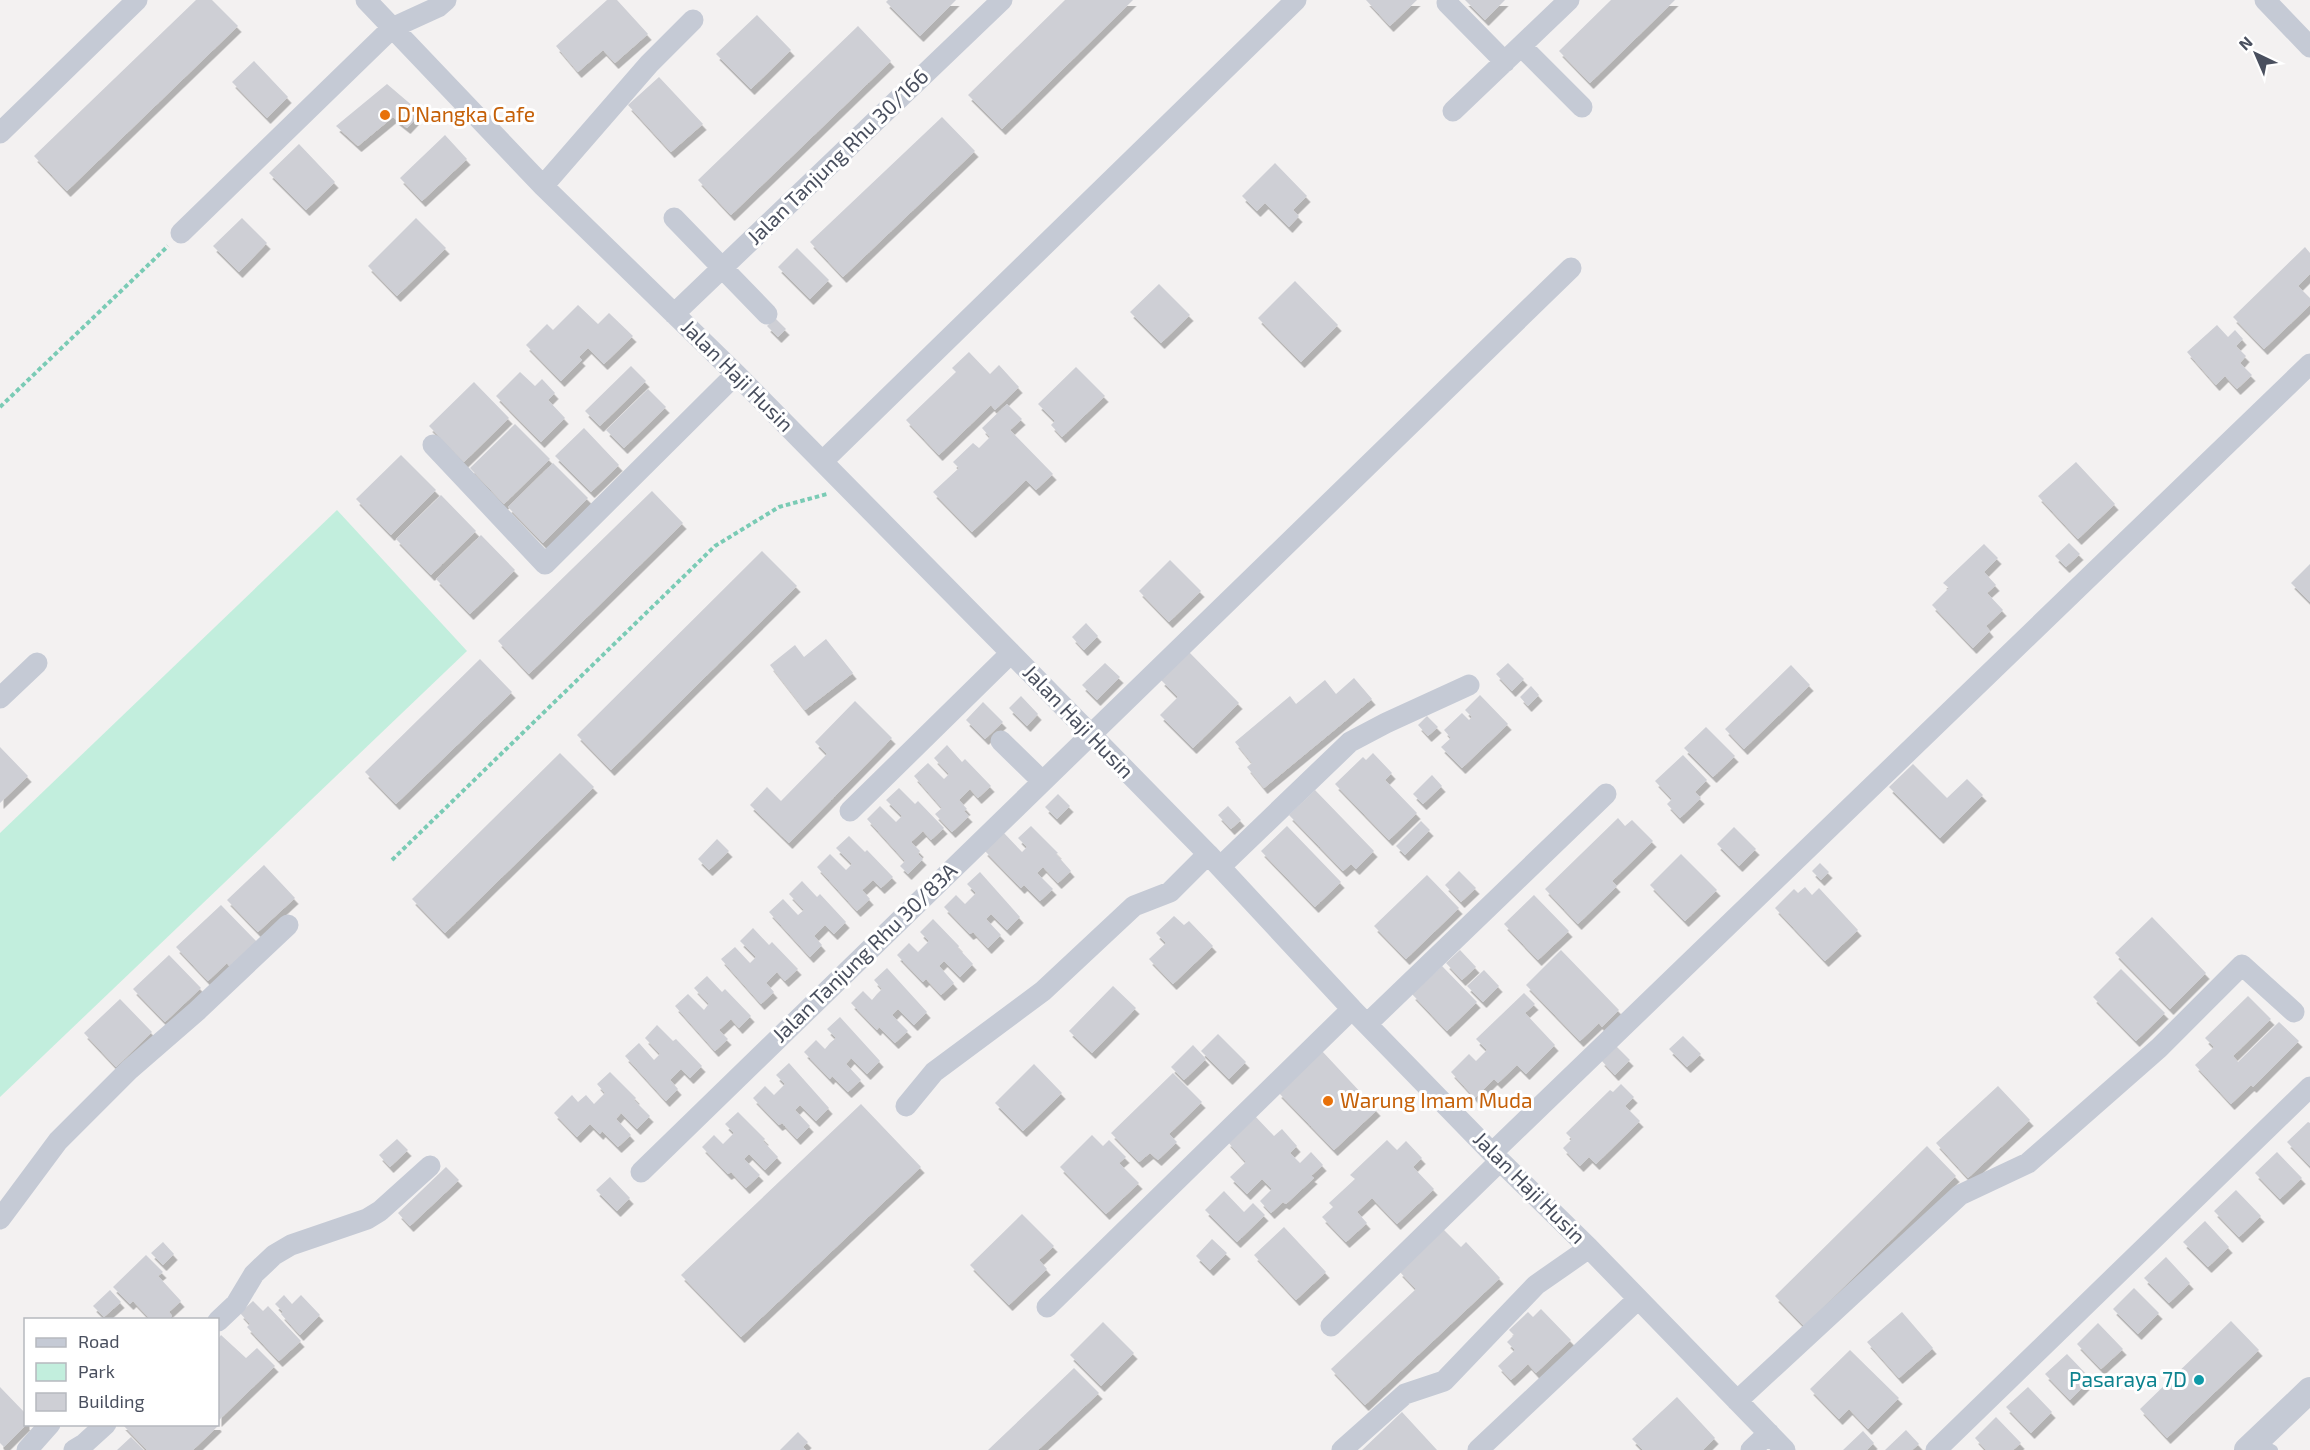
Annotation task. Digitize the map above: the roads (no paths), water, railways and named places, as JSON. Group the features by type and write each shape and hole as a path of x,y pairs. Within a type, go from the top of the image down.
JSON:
{"street":[{"path":"0,133 136,0"},
{"name":"Jalan Haji Husin","path":"366,0 543,186 823,461 1214,860 1359,1016 1785,1450"},
{"path":"181,233 392,28 438,7 446,0"},
{"name":"Jalan Tanjung Rhu 30/166","path":"674,314 1002,0"},
{"path":"823,461 1296,0"},
{"path":"1454,111 1569,0"},
{"path":"2265,0 2310,47"},
{"path":"1447,3 1505,62"},
{"path":"543,186 649,64 693,20"},
{"path":"1521,46 1582,107"},
{"path":"674,218 767,314"},
{"name":"Jalan Tanjung Rhu 30/83A","path":"641,1172 1571,268"},
{"path":"1331,1326 1496,1157 2310,364"},
{"path":"433,445 545,564 736,375"},
{"path":"850,811 1011,653"},
{"path":"0,698 37,663"},
{"path":"906,1106 934,1072 1043,991 1134,906 1170,892 1214,860 1350,742 1469,685"},
{"path":"1001,741 1042,781"},
{"path":"1047,1307 1359,1016 1606,794"},
{"path":"0,1219 58,1141 129,1070 197,1011 288,925"},
{"path":"1737,1401 1960,1195 2028,1164 2159,1048 2242,965 2294,1012"},
{"path":"1936,1450 2310,1087"},
{"path":"219,1321 236,1304 254,1274 274,1255 291,1245 367,1219 380,1211 430,1166"},
{"path":"1342,1450 1405,1394 1444,1381 1536,1285 1589,1248"},
{"path":"1478,1450 1638,1299"},
{"path":"2259,1447 2310,1390"},
{"path":"27,1450 49,1426"},
{"path":"74,1450 105,1426"},
{"path":"1751,1450 1768,1433"}],"place":[{"name":"D'Nangka Cafe","path":"385,115"},
{"name":"Warung Imam Muda","path":"1328,1101"},
{"name":"Pasaraya 7D","path":"2199,1380"}]}
